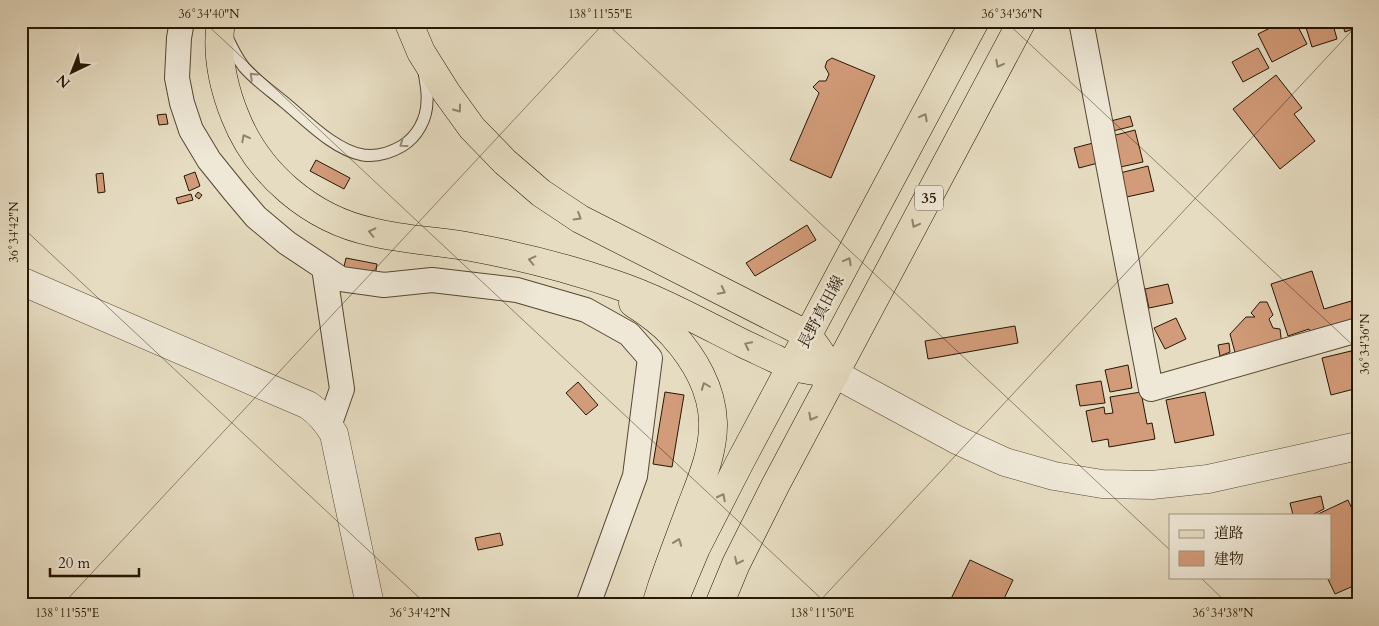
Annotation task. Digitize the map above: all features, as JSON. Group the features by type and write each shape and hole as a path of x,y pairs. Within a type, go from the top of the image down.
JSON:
{"main road":[{"path":"408,21 422,52 446,92 472,128 505,162 541,192 580,219 808,335 835,374"},
{"name":"長野真田線","path":"672,605 696,548 740,462 975,21"},
{"name":"35","path":"720,605 736,564 753,529 1022,21"},
{"path":"221,24 220,51 223,76 238,124 250,146 282,185 302,201 323,214 371,232 507,254 579,272 619,285 655,300 792,367 835,374"},
{"path":"579,272 628,300 672,333 701,375 709,396 713,422 711,444 703,474 656,605"}],"street":[{"path":"182,21 176,78 191,130 209,160 256,217 287,243 341,279 384,285 432,280 517,290 586,310 629,334 650,358 635,476 588,605"},
{"path":"1082,21 1151,388 1358,330"},
{"path":"324,268 342,389 329,426"},
{"path":"21,281 308,405 324,418 334,434 370,605"},
{"path":"835,374 957,440 1004,462 1054,476 1102,484 1152,485 1208,479 1358,446"}],"lane":[{"path":"221,24 235,54 245,68 330,140 362,155 377,156 392,152 407,143 418,131 425,118 428,101 422,52"}],"building":[{"path":"1284,21 1295,21 1307,44 1272,62 1258,34"},
{"path":"1304,21 1332,21 1337,39 1312,47"},
{"path":"1341,21 1358,21 1358,27 1345,32"},
{"path":"1258,48 1269,68 1243,82 1232,62"},
{"path":"832,58 875,76 831,178 790,160 819,93 813,87 819,81 826,81 829,74 825,67 827,61"},
{"path":"1276,75 1302,108 1294,114 1315,141 1280,169 1233,109"},
{"path":"166,114 168,124 159,125 157,115"},
{"path":"1130,116 1133,126 1109,132 1107,122"},
{"path":"1135,130 1143,162 1116,168 1108,137"},
{"path":"1093,143 1098,163 1079,168 1074,148"},
{"path":"316,160 350,178 344,189 310,171"},
{"path":"1148,166 1154,191 1122,198 1116,174"},
{"path":"195,172 200,186 189,191 184,176"},
{"path":"103,173 105,192 98,193 96,174"},
{"path":"198,192 202,195 199,199 195,196"},
{"path":"191,194 193,200 178,204 176,198"},
{"path":"807,225 816,240 755,276 746,263"},
{"path":"346,258 377,264 375,276 343,271"},
{"path":"1312,271 1324,309 1358,299 1358,323 1312,337 1309,329 1288,336 1271,284"},
{"path":"1168,284 1173,303 1149,308 1145,289"},
{"path":"1260,302 1267,302 1273,315 1269,319 1273,328 1280,329 1282,346 1236,356 1230,334 1246,317 1255,317 1251,313"},
{"path":"1176,318 1186,339 1165,349 1154,328"},
{"path":"1015,326 1018,343 928,359 925,341"},
{"path":"1229,343 1230,352 1220,356 1218,345"},
{"path":"1351,351 1358,378 1358,388 1331,395 1322,358"},
{"path":"1128,365 1132,388 1110,392 1105,370"},
{"path":"1101,381 1105,403 1080,406 1076,385"},
{"path":"578,382 598,405 586,415 566,393"},
{"path":"665,392 684,395 672,467 653,464"},
{"path":"1141,392 1147,424 1152,423 1155,439 1109,447 1108,439 1092,442 1086,411 1104,407 1105,414 1113,413 1110,397"},
{"path":"1205,392 1214,435 1175,443 1166,400"},
{"path":"1321,496 1324,509 1314,514 1293,514 1290,503"},
{"path":"1348,500 1358,522 1358,584 1335,594 1327,578 1332,578 1332,514 1318,514"},
{"path":"500,533 503,545 478,550 475,538"},
{"path":"970,560 1013,580 1001,605 948,605"},
{"path":"21,563 23,563 28,578 21,581"},
{"path":"1358,599 1358,605 1340,605 1340,603"}]}
